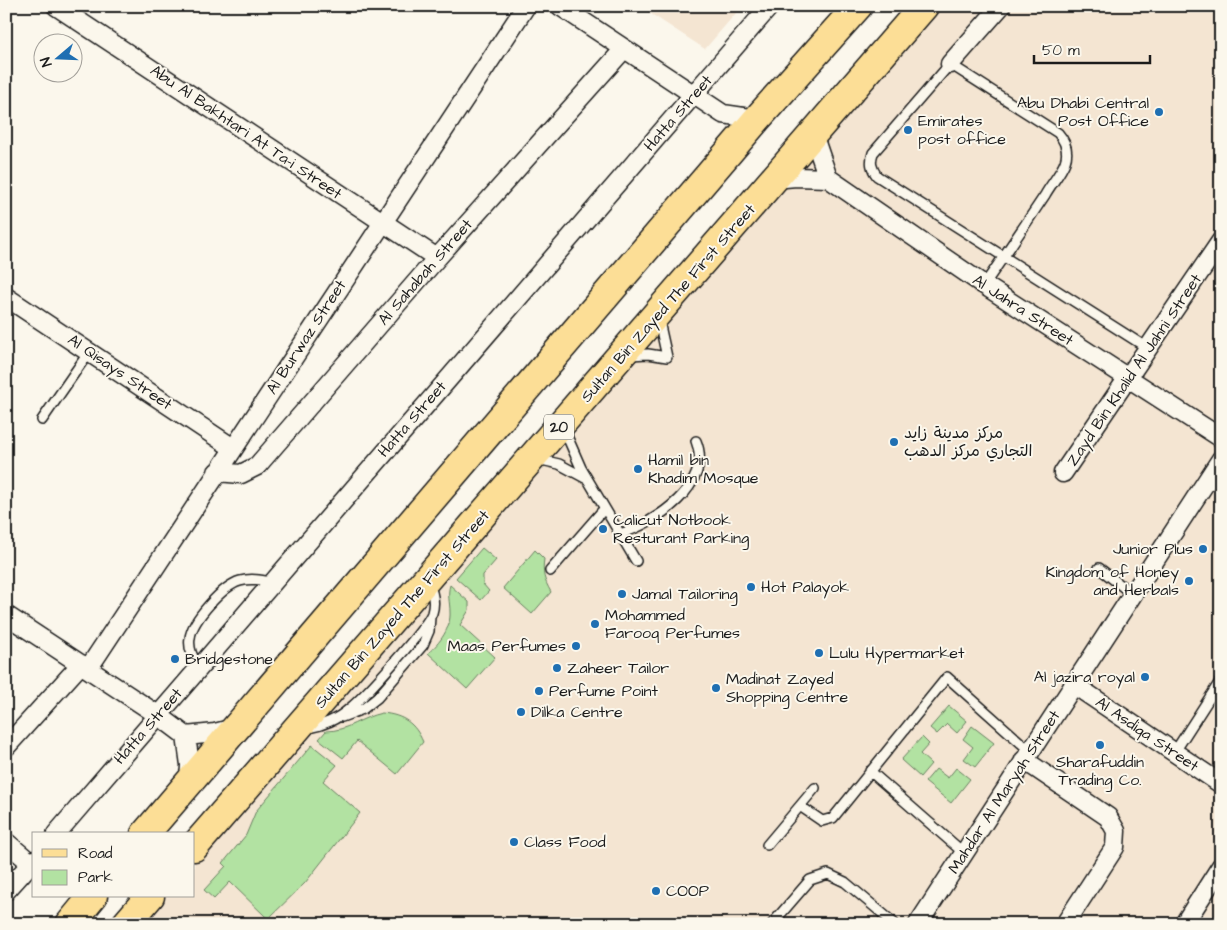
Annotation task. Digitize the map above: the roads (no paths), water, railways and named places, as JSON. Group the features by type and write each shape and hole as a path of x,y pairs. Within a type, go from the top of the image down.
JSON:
{"main road":[{"path":"147,832 738,141 858,6"},
{"name":"Sultan Bin Zayed The First Street","path":"195,846 298,730 924,6"},
{"path":"70,924 91,898"},
{"path":"126,924 148,898"}],"street":[{"name":"Abu Al Bakhtari At Ta-i Street","path":"56,6 437,258"},
{"name":"Al Burwaz Street","path":"6,747 84,666 217,472 526,6"},
{"path":"560,6 724,114 757,119"},
{"name":"Hatta Street","path":"58,832 271,582 770,6"},
{"path":"950,64 1001,6"},
{"name":"Al Sahabah Street","path":"217,472 241,474 257,466 437,258 624,49"},
{"path":"724,114 738,141"},
{"path":"774,179 796,177 828,178 813,134"},
{"name":"Al Jahra Street","path":"828,178 984,285 1221,438"},
{"name":"Zayd Bin Khalid Al Jahni Street","path":"1063,473 1130,378 1221,241"},
{"name":"Al Qisays Street","path":"6,297 233,448"},
{"name":"Mahdar Al Maryah Street","path":"918,924 965,854 1072,684 1221,459"},
{"path":"6,615 158,715 186,736 215,733 234,728"},
{"name":"Al Asdiqa Street","path":"1072,684 1221,784"},
{"path":"186,736 190,765 188,782"},
{"path":"1027,755 1108,817 1116,831 1115,847 1065,924"},
{"path":"6,842 32,862 6,891"},
{"path":"1184,924 1221,866"}],"lane":[{"path":"984,285 1004,256 1065,162 1067,155 1066,147 1058,133 950,64 876,148 871,165 877,176 1004,256 1149,349"},
{"path":"42,420 89,352"},
{"path":"562,424 586,479 636,561"},
{"path":"620,534 653,520 693,481 700,466 701,457 696,441"},
{"path":"532,459 559,464 586,479"},
{"path":"550,571 604,509"},
{"path":"1099,568 1132,594"},
{"path":"199,667 193,658 190,637 194,627 215,599 226,588 240,581 250,579 271,582"},
{"path":"298,730 325,724 359,700 422,629 430,616 434,600 427,580"},
{"path":"800,806 814,817 828,820 836,814 947,677 1027,755"},
{"path":"1174,752 1221,680"},
{"path":"870,771 965,854"},
{"path":"767,845 814,788"},
{"path":"772,924 810,880 828,874 846,882 896,924"}],"place":[{"name":"Abu Dhabi Central Post Office","path":"1159,112"},
{"name":"Emirates post office","path":"908,130"},
{"name":"مركز مدينة زايد التجاري مركز الدهب","path":"894,442"},
{"name":"Hamil bin Khadim Mosque","path":"638,469"},
{"name":"Calicut Notbook Resturant Parking","path":"603,529"},
{"name":"Junior Plus","path":"1203,549"},
{"name":"Kingdom of Honey and Herbals","path":"1189,581"},
{"name":"Hot Palayok","path":"751,587"},
{"name":"Jamal Tailoring","path":"622,594"},
{"name":"Mohammed Farooq Perfumes","path":"595,624"},
{"name":"Maas Perfumes","path":"576,646"},
{"name":"Lulu Hypermarket","path":"819,653"},
{"name":"Bridgestone","path":"175,659"},
{"name":"Zaheer Tailor","path":"557,668"},
{"name":"Al jazira royal","path":"1145,677"},
{"name":"Madinat Zayed Shopping Centre","path":"716,688"},
{"name":"Perfume Point","path":"539,691"},
{"name":"Dilka Centre","path":"521,712"},
{"name":"Sharafuddin Trading Co.","path":"1100,745"},
{"name":"Class Food","path":"514,842"},
{"name":"COOP","path":"656,891"}]}
